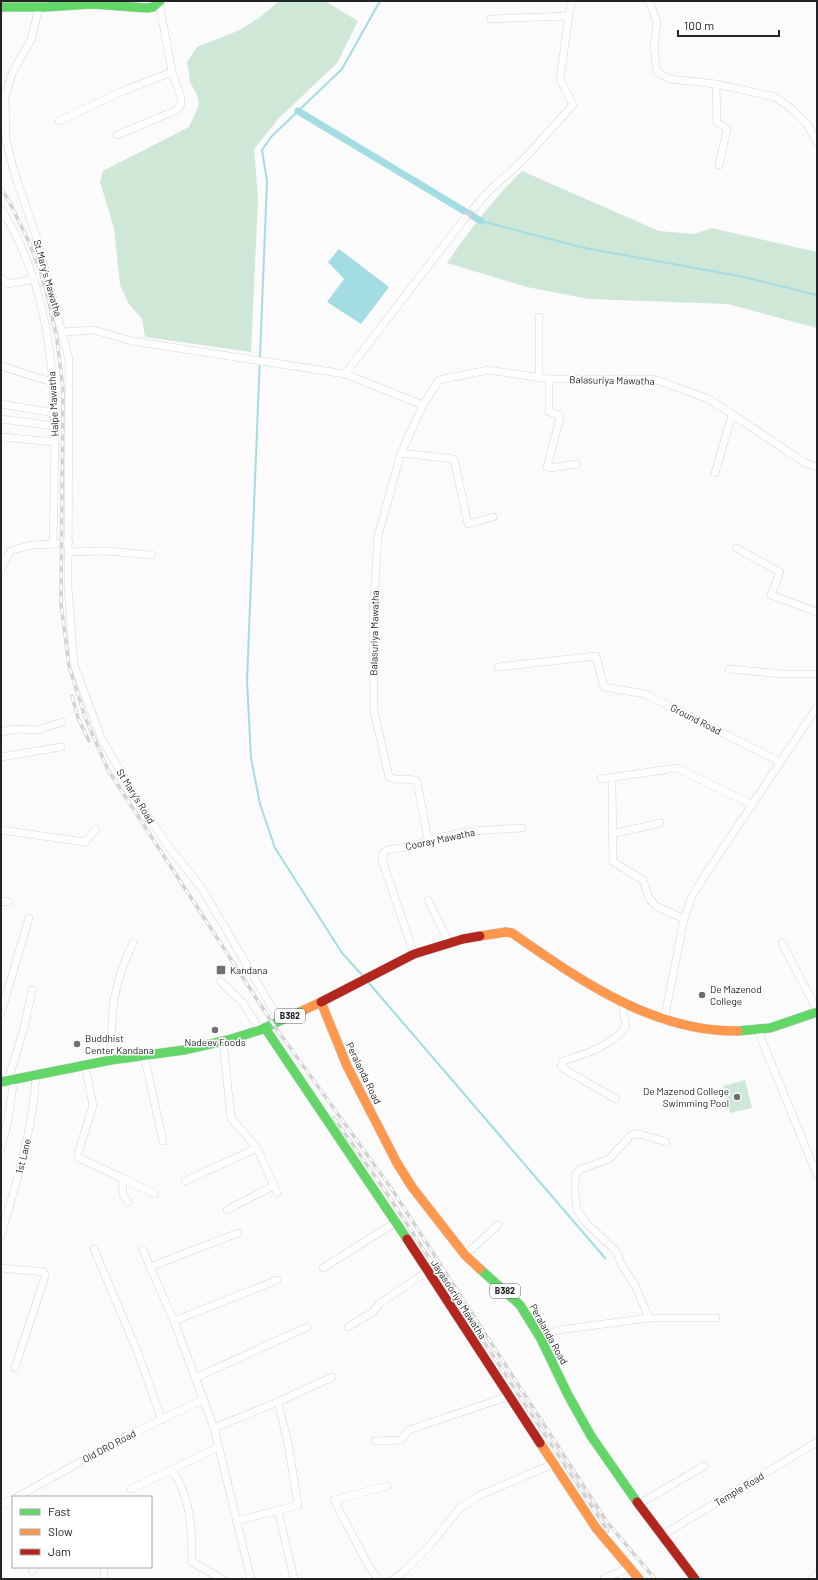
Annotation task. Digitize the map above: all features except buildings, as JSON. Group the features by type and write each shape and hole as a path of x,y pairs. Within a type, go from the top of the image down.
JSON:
{"street":[{"path":"474,208 490,190 523,160 573,106 560,79 571,1"},
{"path":"649,1 657,22 654,48 657,72 670,79 716,84 775,97 792,110 806,124 817,142"},
{"path":"1,7 92,4 147,8 153,7 160,2 172,72 181,97 181,104 177,110 117,135"},
{"name":"St.Mary's Mawatha","path":"43,5 31,40 13,71 5,96 6,140 15,175 36,236 69,358 69,542"},
{"path":"490,19 568,16"},
{"path":"59,121 123,91 172,72"},
{"path":"716,84 717,122 727,129 719,165"},
{"name":"Halpe Mawatha","path":"2,211 21,247 34,279 42,305 50,352 55,426 53,544"},
{"path":"345,374 465,218"},
{"path":"1,278 8,284 34,279"},
{"path":"539,318 539,378"},
{"path":"63,332 94,330 132,341 345,374 423,405"},
{"path":"1,366 52,382"},
{"name":"Balasuriya Mawatha","path":"428,840 417,781 413,779 393,780 389,777 374,711 373,612 378,536 401,453 423,405 438,380 488,370 549,379 654,379 709,399 805,463 817,467"},
{"path":"549,379 549,412 559,415 560,418 548,466 550,468 576,464"},
{"path":"1,404 54,413"},
{"path":"715,473 732,415"},
{"path":"1,418 55,426"},
{"path":"1,437 55,442"},
{"path":"401,453 454,459 468,524 493,518"},
{"path":"1,566 10,551 31,545 69,542"},
{"name":"St Mary's Road","path":"69,542 68,587 74,664 102,740 142,808 168,846 201,887 280,1021"},
{"path":"736,548 780,572 771,595 817,612"},
{"path":"69,552 105,551 152,555"},
{"name":"Ground Road","path":"498,667 596,656 604,687 645,694 779,761"},
{"path":"729,669 782,674 817,674"},
{"path":"664,1021 684,919 692,898 705,875 753,805 779,761 817,707"},
{"path":"1,732 13,729 37,730 62,722"},
{"path":"1,757 61,747"},
{"path":"601,779 677,768 753,805"},
{"path":"612,784 613,862 643,880 649,898 656,906 684,919"},
{"path":"612,834 660,823"},
{"name":"Cooray Mawatha","path":"414,954 382,860 383,854 388,850 417,845 428,840 471,831 522,828"},
{"path":"1,830 85,842 96,829"},
{"path":"1,900 9,902"},
{"path":"428,900 449,943"},
{"path":"1,1013 29,918"},
{"path":"321,1002 414,954 449,943 499,933 512,933 556,963 624,1004 664,1021 693,1029 716,1031 758,1031 817,1011 782,943"},
{"path":"111,1060 111,1020 115,988 122,966 133,943"},
{"path":"220,981 243,1003 262,1029"},
{"path":"1,1149 8,1120 8,1080 24,1028 32,990"},
{"name":"B382","path":"8,1080 144,1054 184,1050 223,1041 262,1029 321,1002"},
{"name":"Peralanda Road","path":"321,1002 347,1066 397,1163 412,1187 465,1255 520,1305 540,1337 568,1395 591,1436 660,1536 695,1579"},
{"path":"616,1099 561,1066 563,1061 594,1051 622,1032 626,1026 623,1009 624,1004"},
{"name":"Jayasooriya Mawatha","path":"262,1029 396,1222 596,1528 628,1568 639,1579"},
{"path":"758,1031 817,1175"},
{"path":"223,1041 231,1118 257,1148 275,1190 227,1210"},
{"path":"144,1054 164,1141"},
{"path":"84,1065 93,1106 78,1153 80,1158 155,1194"},
{"name":"1st Lane","path":"1,1236 25,1150 35,1093 36,1074"},
{"path":"648,1318 635,1285 621,1264 617,1252 586,1223 577,1210 574,1180 576,1173 581,1169 609,1159 631,1135 640,1134 666,1142"},
{"path":"185,1181 257,1148"},
{"path":"122,1178 123,1195 128,1202"},
{"path":"323,1268 396,1222"},
{"path":"465,1255 498,1225"},
{"path":"150,1267 238,1233"},
{"path":"94,1249 138,1353 162,1420"},
{"path":"143,1250 174,1321 214,1428 251,1579"},
{"path":"1,1268 37,1270 44,1272 45,1276 15,1368"},
{"path":"348,1327 373,1312 379,1304 428,1271"},
{"path":"174,1321 277,1280"},
{"path":"540,1337 558,1330 648,1318 716,1318"},
{"path":"195,1378 307,1327"},
{"path":"214,1428 278,1402 332,1377"},
{"path":"376,1441 401,1440 409,1430 509,1396"},
{"path":"236,1521 298,1505 288,1443 278,1402"},
{"name":"Old DRO Road","path":"22,1496 127,1436 205,1403"},
{"name":"Temple Road","path":"660,1536 817,1442"},
{"path":"131,1489 219,1447"},
{"path":"394,1579 431,1544 460,1508 480,1495 553,1464"},
{"path":"639,1504 704,1466"},
{"path":"172,1470 182,1484 192,1527 192,1562 222,1579"},
{"path":"378,1579 368,1565 334,1500 387,1486"},
{"path":"1,1505 12,1500"},
{"path":"278,1510 294,1579"},
{"path":"104,1568 104,1579"},
{"path":"604,1579 628,1568"},
{"path":"812,1579 817,1575"}],"green space":[{"path":"279,1 325,1 358,21 337,63 279,118 254,149 258,198 251,352 145,337 142,319 129,304 120,285 114,228 100,182 103,171 189,127 199,105 197,95 190,82 187,62 197,47 240,30 260,17"},
{"path":"522,171 659,231 694,234 712,228 817,252 817,328 728,304 588,299 527,287 447,263 482,215"},
{"name":"De Mazenod College Swimming Pool","path":"745,1080 752,1108 730,1113 723,1086"}],"water":[{"path":"339,249 389,287 361,324 327,302 344,279 328,262"}],"waterway":[{"path":"363,976 342,953 275,848 260,804 251,758 247,681 267,181 262,150 271,137 342,69 380,1"},
{"path":"298,111 481,221"},
{"path":"481,221 580,247 744,277 817,295"},
{"path":"368,982 605,1258"}],"tunnel":[{"path":"465,218 474,208"}],"railway":[{"path":"1,188 28,240 40,270 57,340 63,389 61,603 69,666 85,717 108,770 273,1024 391,1188 607,1522 655,1579"},
{"path":"72,696 78,718 89,741"},
{"path":"334,1118 384,1189 608,1531"}],"traffic: fast":[{"path":"1,7 45,7 92,4 147,8 153,7 160,1"},
{"path":"1,1082 111,1060 184,1050 228,1040 260,1030 304,1010"},
{"path":"738,1031 770,1028 817,1012"},
{"path":"265,1028 407,1239"},
{"path":"480,1269 520,1305 540,1337 568,1395 591,1436 637,1502"}],"traffic: slow":[{"path":"480,936 506,932 512,933 591,985 618,1000 647,1013 676,1023 706,1029 738,1031"},
{"path":"304,1010 321,1002 347,1066 397,1163 412,1187 465,1255 480,1269"},
{"path":"540,1443 596,1528 639,1579"}],"traffic: jam":[{"path":"321,1002 414,954 463,939 480,936"},
{"path":"407,1239 540,1443"},
{"path":"637,1502 695,1579"}],"place":[{"name":"Kandana","path":"221,970"},
{"name":"De Mazenod College","path":"702,995"},
{"name":"Nadeev Foods","path":"215,1030"},
{"name":"Buddhist Center Kandana","path":"77,1044"},
{"name":"De Mazenod College Swimming Pool","path":"737,1097"}]}
